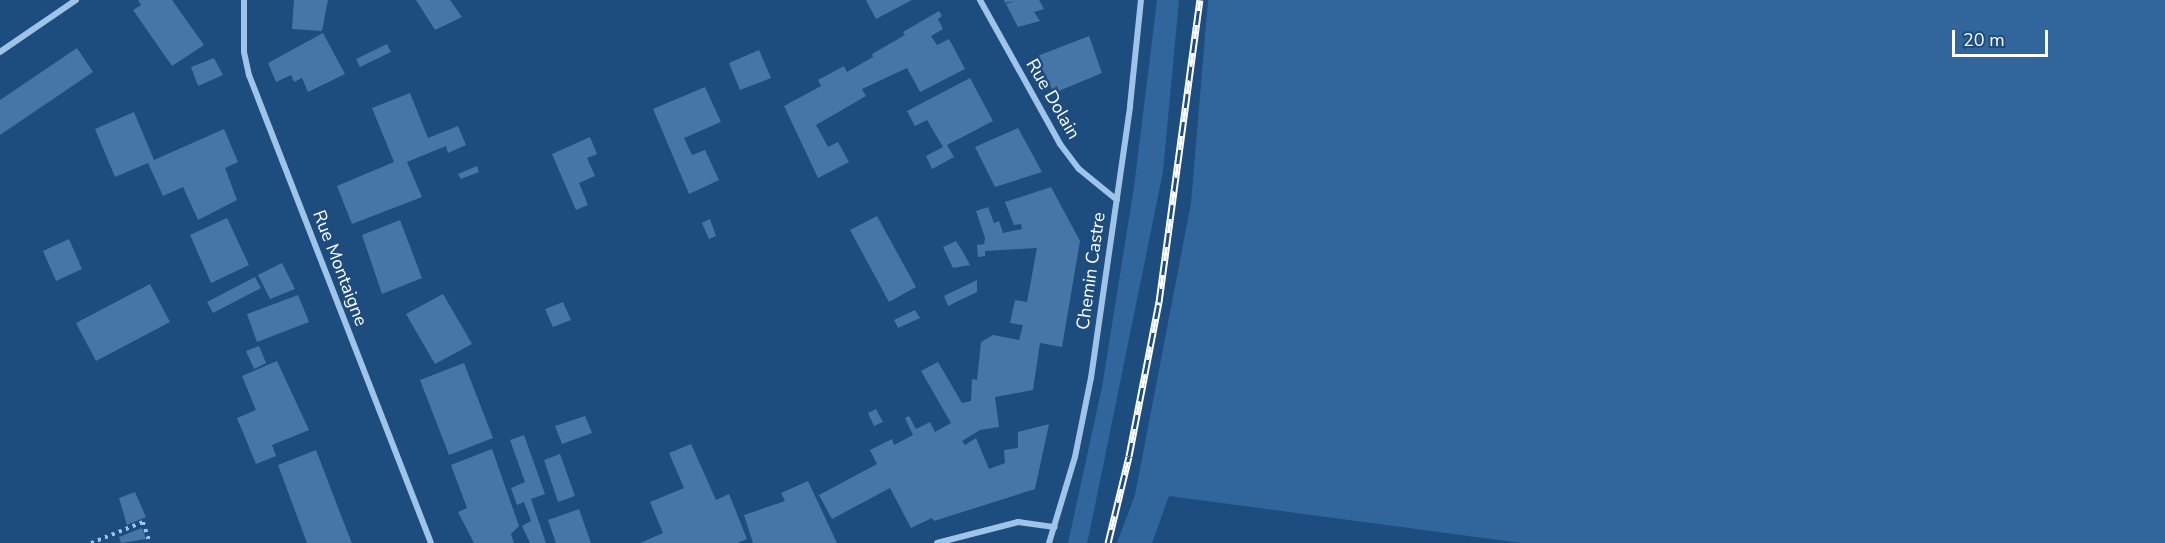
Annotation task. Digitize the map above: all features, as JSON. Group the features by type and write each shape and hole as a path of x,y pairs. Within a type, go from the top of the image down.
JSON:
{"street":[{"path":"0,52 76,0"},
{"name":"Rue Montaigne","path":"244,0 244,52 249,75 431,543"},
{"name":"Rue Dolain","path":"980,0 1060,144 1079,169 1117,200"},
{"name":"Chemin Castre","path":"1049,543 1084,417 1117,200 1141,0"},
{"path":"937,543 1010,523 1055,527"}],"path":[{"path":"91,543 143,522 150,543"}],"shaded area":[{"path":"1157,0 1179,0 1163,172 1087,543 1068,543 1102,387 1134,187"},
{"path":"1208,0 2165,0 2165,543 1521,543 1169,496 1152,543 1117,543 1135,495 1191,203"}],"building":[{"path":"138,0 172,0 204,45 172,66 133,10 141,5"},
{"path":"294,0 328,0 322,31 292,29"},
{"path":"416,0 450,0 462,17 435,30"},
{"path":"866,0 912,0 876,19"},
{"path":"1004,0 1039,0 1044,9 1034,12 1040,21 1018,27 1006,4 1015,1 1005,3"},
{"path":"939,11 942,16 938,19 943,29 931,36 937,45 949,39 965,69 920,92 907,68 862,89 866,96 816,125 828,147 838,142 849,162 818,178 784,106 821,86 818,80 844,66 847,72 873,57 872,54 905,35 903,32"},
{"path":"323,33 345,74 308,92 302,78 294,82 291,75 276,82 268,63"},
{"path":"1089,36 1102,73 1054,93 1035,57"},
{"path":"387,44 391,52 360,67 356,59"},
{"path":"77,48 93,72 0,135 0,100"},
{"path":"759,50 771,78 740,90 729,63"},
{"path":"214,58 223,75 198,86 191,67"},
{"path":"970,78 993,121 947,145 954,157 932,169 926,156 943,147 927,120 915,126 907,111"},
{"path":"705,87 721,122 684,138 692,155 705,150 719,180 689,194 653,109"},
{"path":"410,93 428,138 458,126 466,145 448,153 446,146 407,162 422,197 352,224 337,186 394,162 372,108"},
{"path":"134,112 154,160 224,129 238,162 225,168 237,200 198,220 183,187 163,196 148,163 115,177 95,129"},
{"path":"1018,128 1042,172 995,187 975,147"},
{"path":"590,137 597,154 587,158 595,176 579,183 588,205 576,210 552,154"},
{"path":"477,166 479,172 461,179 458,174"},
{"path":"1051,187 1080,241 1062,347 1040,343 1033,390 995,397 999,427 980,430 962,441 965,445 976,438 989,469 1005,463 1004,450 1018,448 1018,432 1049,424 1035,489 934,521 932,518 911,528 890,488 832,519 819,495 877,464 870,450 892,439 894,445 913,435 905,418 909,416 916,429 930,422 935,432 951,423 921,371 938,362 962,403 971,401 972,379 977,380 981,342 993,335 1019,340 1023,325 1010,323 1015,300 1027,302 1037,248 985,251 985,256 978,257 977,245 984,244 985,238 976,211 988,207 994,223 999,221 1003,233 1022,229 1021,224 1014,225 1005,202"},
{"path":"877,216 916,287 889,302 850,230"},
{"path":"227,218 249,265 211,283 190,235"},
{"path":"710,219 716,236 709,239 702,223"},
{"path":"400,220 422,278 382,294 362,235"},
{"path":"69,239 82,269 56,281 43,251"},
{"path":"956,241 970,265 953,268 943,247"},
{"path":"282,263 295,289 270,299 258,275"},
{"path":"255,277 261,288 213,313 207,302"},
{"path":"977,280 977,292 948,306 944,296"},
{"path":"150,284 170,322 96,361 76,323"},
{"path":"443,294 472,344 435,364 406,314"},
{"path":"298,295 309,322 257,342 247,314"},
{"path":"563,302 571,320 553,327 545,309"},
{"path":"915,310 920,318 898,328 894,320"},
{"path":"259,346 266,363 254,369 246,351"},
{"path":"277,361 309,430 272,445 276,456 256,464 237,418 256,410 242,376"},
{"path":"464,363 493,438 449,455 420,380"},
{"path":"876,409 883,422 874,426 868,413"},
{"path":"585,416 592,433 562,444 555,426"},
{"path":"524,435 545,494 531,499 546,543 530,543 522,526 531,521 524,502 517,505 511,488 525,482 510,440"},
{"path":"691,444 716,500 729,494 747,539 737,543 640,543 663,533 650,502 684,488 669,453"},
{"path":"492,449 519,526 511,534 514,543 474,543 458,512 467,508 451,465"},
{"path":"316,450 352,543 307,543 278,465"},
{"path":"560,454 575,496 558,502 544,460"},
{"path":"808,481 837,543 753,543 744,515 785,501 781,493"},
{"path":"135,492 146,517 127,525 119,498"},
{"path":"579,509 591,543 556,543 548,520"},
{"path":"142,528 146,539 121,543 119,537"}],"railway":[{"path":"1108,543 1129,456 1159,302 1200,0"}]}
